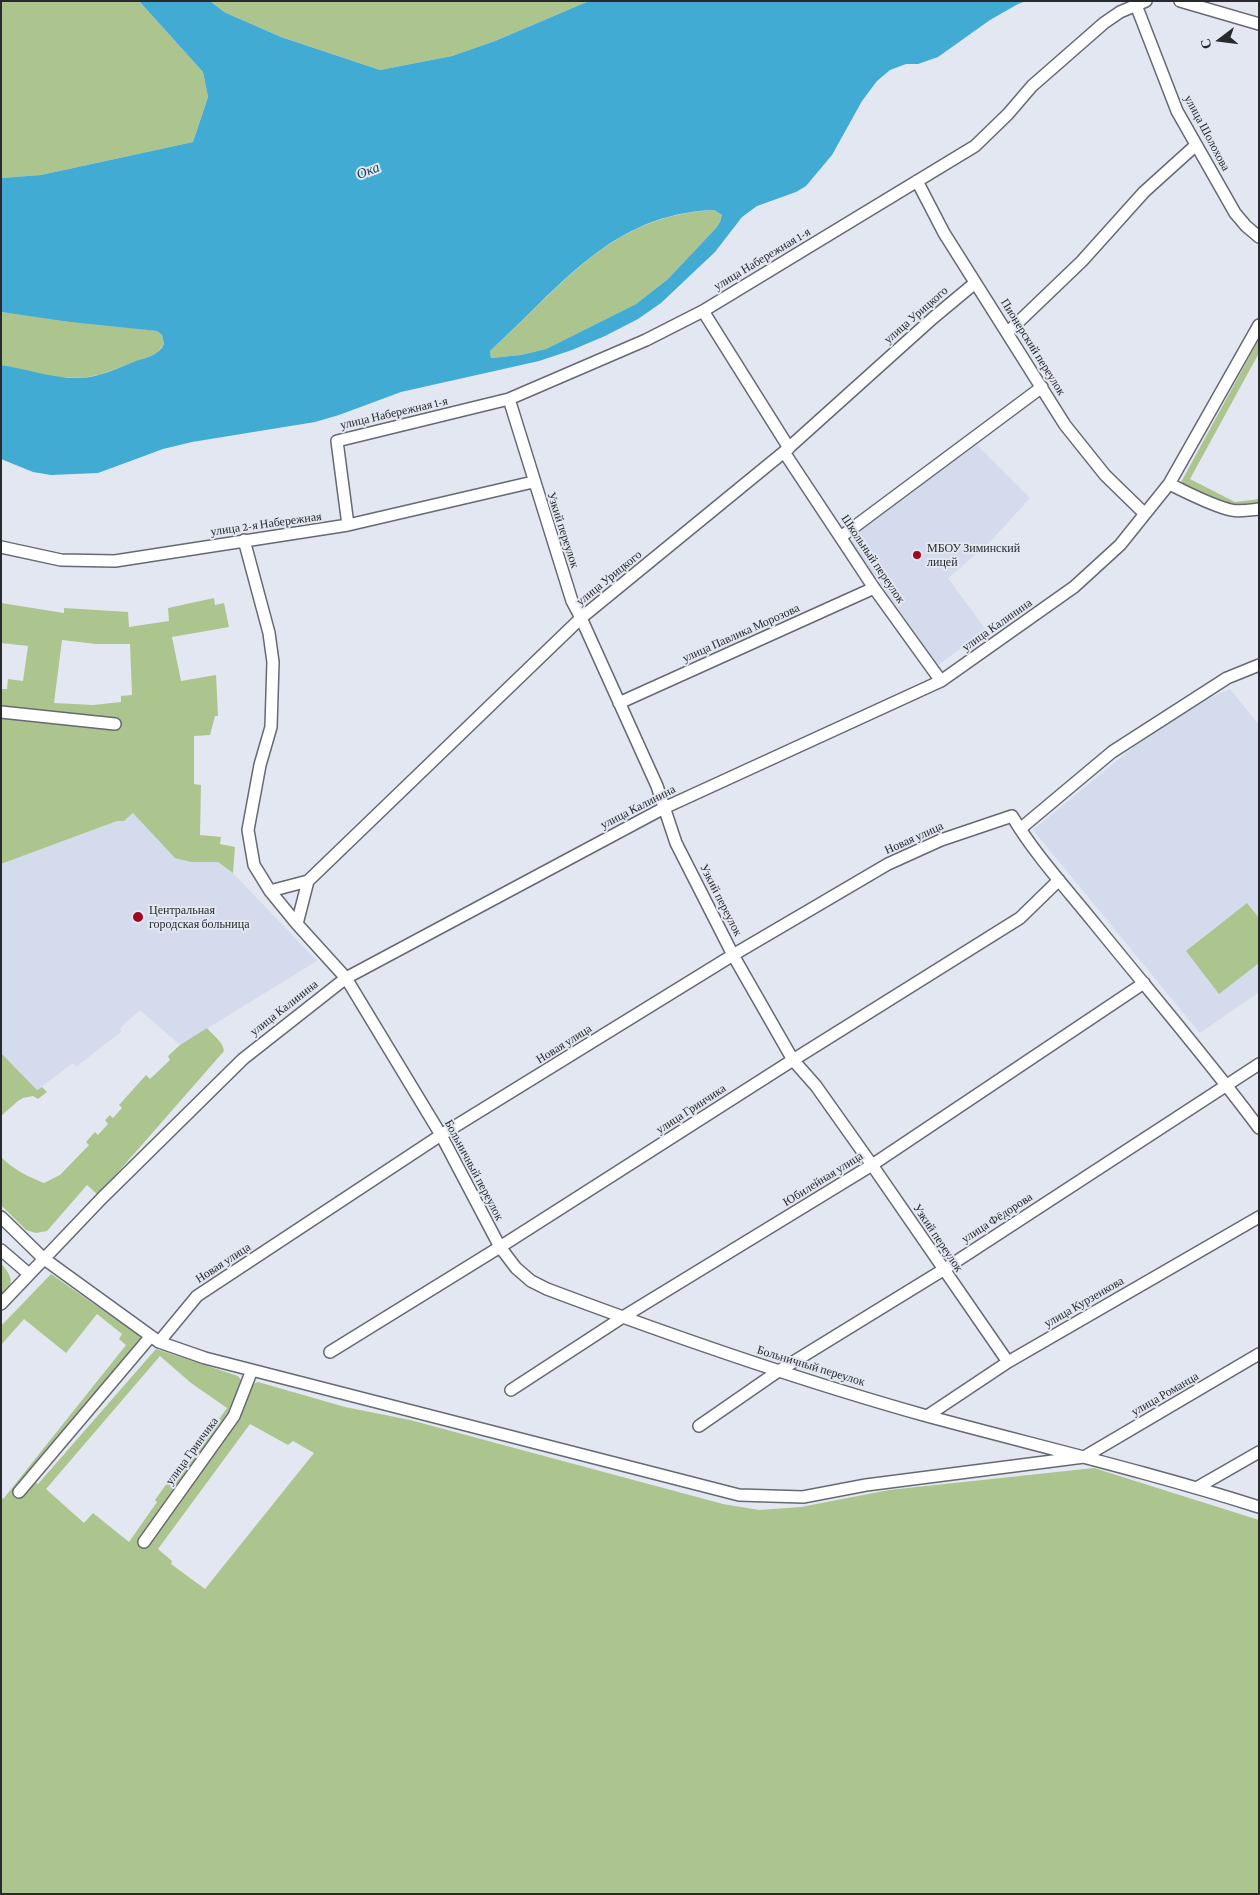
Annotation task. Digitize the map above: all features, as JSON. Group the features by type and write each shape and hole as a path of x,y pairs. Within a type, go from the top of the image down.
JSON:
{"street":[{"path":"1180,1 1259,24"},
{"name":"улица Шолохова","path":"1141,3 1177,110 1235,213 1259,237"},
{"name":"улица Набережная 1-я","path":"348,526 337,441 508,399 638,344 704,311 975,146 1008,114 1032,86 1057,63 1104,23 1120,12 1141,3"},
{"path":"1008,332 1082,261 1144,192 1196,145"},
{"name":"Пионерский переулок","path":"916,181 944,233 1066,425 1105,475 1144,514"},
{"name":"улица Урицкого","path":"308,881 581,618 787,450 932,318 975,282"},
{"name":"Школьный переулок","path":"704,311 787,450 874,588 940,681"},
{"name":"улица Калинина","path":"1,1304 102,1198 243,1059 346,978 664,808 940,681 1074,587 1120,545 1169,484 1259,326"},
{"path":"842,536 1042,388"},
{"name":"Узкий переулок","path":"508,399 572,601 657,786 676,843 734,955 793,1060 816,1086 1008,1362"},
{"name":"улица 2-я Набережная","path":"1,547 61,560 115,561 244,540 348,526 533,482"},
{"path":"1169,484 1231,510 1259,509"},
{"name":"Больничный переулок","path":"244,540 269,633 273,662 271,727 260,765 248,830 254,865 270,891 296,924 346,978 441,1136 500,1247 516,1268 531,1281 547,1289 777,1372 927,1416 1198,1487 1259,1507"},
{"name":"улица Павлика Морозова","path":"619,703 874,588"},
{"path":"1259,665 1227,678 1112,752 1020,829 1059,880 1227,1085 1259,1128"},
{"path":"1,712 115,724"},
{"name":"Новая улица","path":"19,1492 155,1339 198,1296 441,1136 734,955 888,864 941,840 1012,816 1020,829"},
{"name":"улица Гринчика","path":"330,1352 500,1247 1020,918 1059,880"},
{"path":"270,891 308,881"},
{"path":"296,924 308,881"},
{"name":"Юбилейная улица","path":"511,1390 623,1318 872,1165 1144,984"},
{"name":"улица Фёдорова","path":"699,1426 777,1372 943,1270 1259,1064"},
{"name":"улица Курзенкова","path":"927,1416 1008,1362 1259,1216"},
{"path":"1,1217 43,1258 155,1339 205,1358 739,1496 803,1497 866,1485 1084,1457"},
{"path":"1,1250 30,1274"},
{"name":"улица Романца","path":"1084,1457 1259,1354"},
{"name":"улица Гринчика","path":"144,1542 234,1416 252,1370"},
{"path":"1198,1487 1259,1452"}],"shaded area":[{"name":"МБОУ Зиминский лицей","path":"975,443 1030,498 988,544 948,578 986,630 938,665 852,544 854,532"},
{"path":"1230,689 1259,725 1259,992 1200,1033 1033,830 1131,749 1200,702"},
{"name":"Центральная городская больница","path":"133,813 191,862 218,862 233,873 317,961 180,1045 140,1010 119,1029 122,1031 76,1067 73,1063 37,1090 1,1053 1,864 117,821 124,821"}],"green space":[{"path":"1,1 139,1 203,72 208,97 193,142 41,175 1,178"},
{"path":"210,1 589,1 495,41 452,56 380,70 281,37 224,12"},
{"path":"714,210 722,215 716,228 668,279 636,304 546,349 521,355 491,358 490,351 564,280 616,240 645,225 677,215"},
{"path":"1,312 157,331 162,335 164,344 157,353 99,375 82,378 54,377 1,365"},
{"path":"1259,339 1259,353 1190,479 1235,502 1259,499 1259,503 1234,505 1180,484"},
{"path":"214,598 215,605 224,603 229,627 172,637 181,681 216,675 218,716 215,716 210,735 194,736 194,784 201,785 200,835 221,837 220,844 235,847 233,873 218,862 191,862 175,858 133,813 124,821 117,821 1,864 1,689 7,689 8,679 23,681 28,646 1,643 1,603 64,613 64,608 128,612 129,627 169,621 168,608","holes":["62,640 96,644 130,644 132,695 121,696 121,702 93,705 54,703"]},
{"path":"1247,903 1259,918 1259,963 1219,994 1186,951"},
{"path":"207,1028 220,1042 224,1051 98,1195 87,1185 47,1231 36,1233 26,1230 1,1205 1,1157 11,1166 44,1183 60,1175 89,1145 86,1142 95,1132 98,1135 108,1124 105,1120 110,1115 113,1118 122,1108 119,1105 146,1075 150,1079 170,1060 168,1056 180,1045"},
{"path":"1,1053 37,1090 42,1087 47,1092 38,1099 33,1096 23,1098 1,1116"},
{"path":"1,1263 11,1280 9,1288 1,1297"},
{"path":"51,1274 140,1336 141,1342 30,1479 38,1484 156,1349 238,1376 241,1380 230,1417 140,1544 146,1548 210,1460 232,1426 253,1384 258,1382 345,1407 410,1420 723,1504 759,1510 801,1507 889,1490 1094,1468 1259,1520 1259,1894 1,1894 1,1499 4,1498 126,1345 119,1339 122,1334 97,1314 66,1353 24,1319 1,1345 1,1326","holes":["160,1356 191,1383 227,1408 171,1486 167,1483 155,1500 157,1502 129,1542 93,1513 84,1523 46,1489","250,1424 288,1445 293,1441 314,1453 205,1589 171,1564 172,1561 158,1549"]}],"water":[{"name":"Ока","path":"139,1 210,1 224,12 281,37 380,70 452,56 495,41 589,1 1026,1 990,20 938,57 918,64 906,64 890,70 877,81 862,101 832,155 806,186 796,192 757,206 742,217 715,252 661,303 638,319 605,336 539,361 401,392 315,422 192,442 163,449 98,473 51,475 33,472 1,459 1,365 60,377 81,378 109,372 152,356 164,344 162,335 157,331 1,312 1,178 41,175 193,142 208,97 203,72","holes":["714,210 722,215 716,228 668,279 636,304 546,349 521,355 491,358 490,351 564,280 589,258 616,240 645,225 677,215"]}],"place":[{"name":"МБОУ Зиминский лицей","path":"917,555"},
{"name":"Центральная городская больница","path":"138,917"}]}
